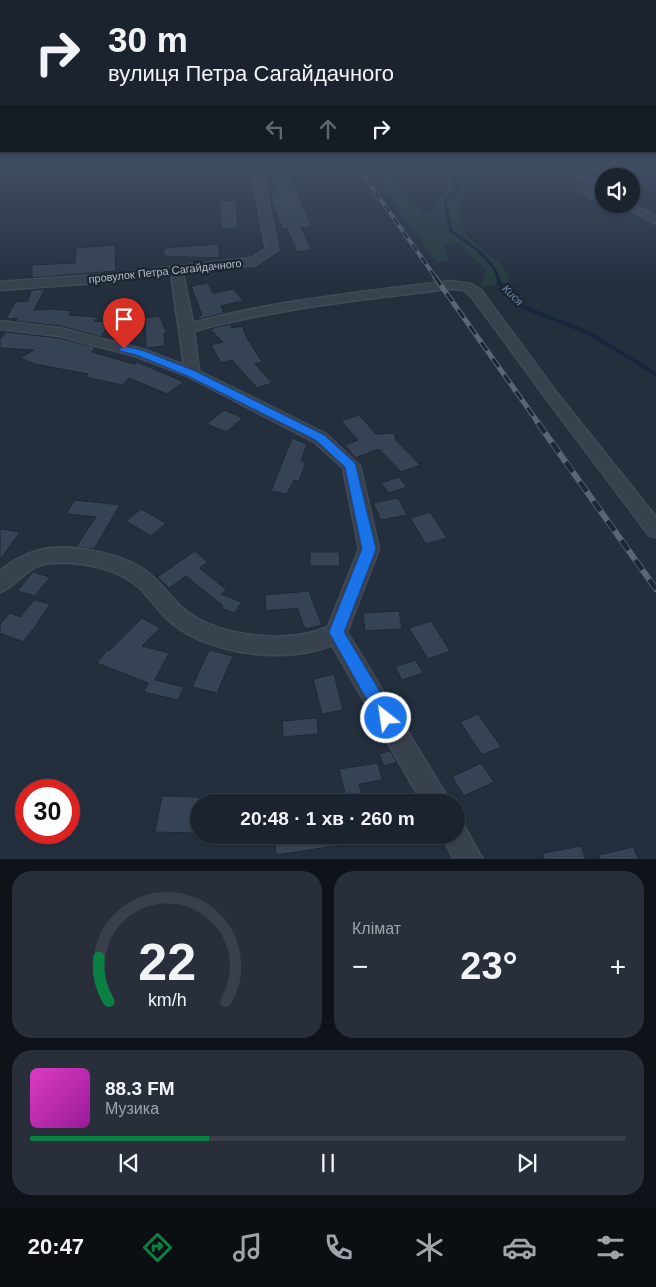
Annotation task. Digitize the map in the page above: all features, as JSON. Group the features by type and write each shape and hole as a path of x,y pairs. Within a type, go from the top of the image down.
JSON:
{"street":[{"name":"провулок Петра Сагайдачного","path":"0,286 108,278 255,260 272,250 264,206"},
{"path":"640,212 656,221"},
{"path":"176,269 187,329 192,373"},
{"path":"187,329 239,314 297,305 450,285 470,288 476,293 541,382 656,530"},
{"path":"0,325 60,332 140,353 192,373 320,438 351,466 369,549 336,632 314,643 290,646 244,642 211,634 193,626 178,616 149,585 134,573 110,563 61,556 39,558 21,566 0,584"},
{"path":"336,632 431,794"},
{"path":"460,844 469,859"}],"green space":[{"path":"396,206 416,206 421,212 431,214 436,206 458,206 465,235 502,265 510,282 480,287 487,270 457,243 446,243 444,248 449,261 436,262"}],"building":[{"path":"219,206 236,206 238,228 221,229"},
{"path":"274,206 303,206 312,227 301,228 312,250 297,252 287,229 282,229"},
{"path":"218,244 220,258 164,256 164,248"},
{"path":"115,245 116,271 32,278 32,265 75,263 76,248"},
{"path":"208,283 213,293 234,289 243,301 221,306 224,313 200,319 197,316 202,315 191,286"},
{"path":"45,289 34,310 72,311 69,315 98,317 94,321 110,322 101,337 60,326 15,321 18,318 6,319 15,302 28,301 31,290"},
{"path":"159,316 167,333 164,333 165,346 146,348 145,318"},
{"path":"230,324 232,328 242,326 262,362 255,364 272,383 257,388 232,360 221,363 211,345 223,342 210,329"},
{"path":"6,332 59,338 95,347 92,352 134,364 137,362 184,382 167,394 129,378 122,385 85,377 88,374 35,364 20,358 34,350 0,348 0,339"},
{"path":"224,410 243,418 226,432 207,424"},
{"path":"359,415 376,434 394,433 396,440 420,465 401,472 379,449 355,458 345,445 358,440 341,421"},
{"path":"292,438 307,444 301,461 306,462 299,481 294,480 287,494 271,491"},
{"path":"399,477 407,487 389,493 381,483"},
{"path":"398,498 407,515 381,520 373,503"},
{"path":"75,500 120,505 94,549 76,547 96,517 66,514"},
{"path":"141,509 166,523 151,536 126,521"},
{"path":"430,512 447,538 426,544 410,518"},
{"path":"0,529 20,532 0,560"},
{"path":"195,551 208,562 199,568 227,590 221,594 242,602 234,613 222,608 223,606 186,576 169,588 157,577"},
{"path":"310,552 339,552 340,566 310,566"},
{"path":"33,572 50,577 35,596 17,591"},
{"path":"309,591 322,625 305,629 297,608 266,611 265,595"},
{"path":"34,600 50,604 23,642 0,633 0,624 10,613 20,617"},
{"path":"399,611 402,629 365,631 363,613"},
{"path":"142,618 160,628 142,646 169,653 155,680 184,687 178,700 144,692 148,683 97,663 107,650 109,651"},
{"path":"431,621 450,651 428,659 409,628"},
{"path":"209,650 233,656 217,693 192,687"},
{"path":"416,660 423,673 402,680 395,667"},
{"path":"334,674 343,710 322,714 313,679"},
{"path":"478,714 501,747 482,755 460,722"},
{"path":"317,718 318,734 283,737 282,721"},
{"path":"390,751 397,762 384,766 379,754"},
{"path":"378,763 382,780 359,784 362,794 345,794 339,769"},
{"path":"481,763 494,782 465,796 452,777"},
{"path":"162,796 190,797 190,833 155,832"},
{"path":"275,844 349,844 276,855"},
{"path":"581,846 586,859 544,859 543,853"},
{"path":"633,847 639,859 600,859 599,855"}],"waterway":[{"name":"Кися","path":"446,206 451,231 485,258 491,264 498,278"},
{"name":"Кися","path":"498,277 499,283 523,307 589,333 656,374"}],"railway":[{"path":"385,206 436,278"},
{"path":"435,277 539,424"},
{"path":"538,423 656,589"}],"route":[{"path":"124,349 140,353 192,373 320,438 351,466 369,549 336,632 386,718"}]}
